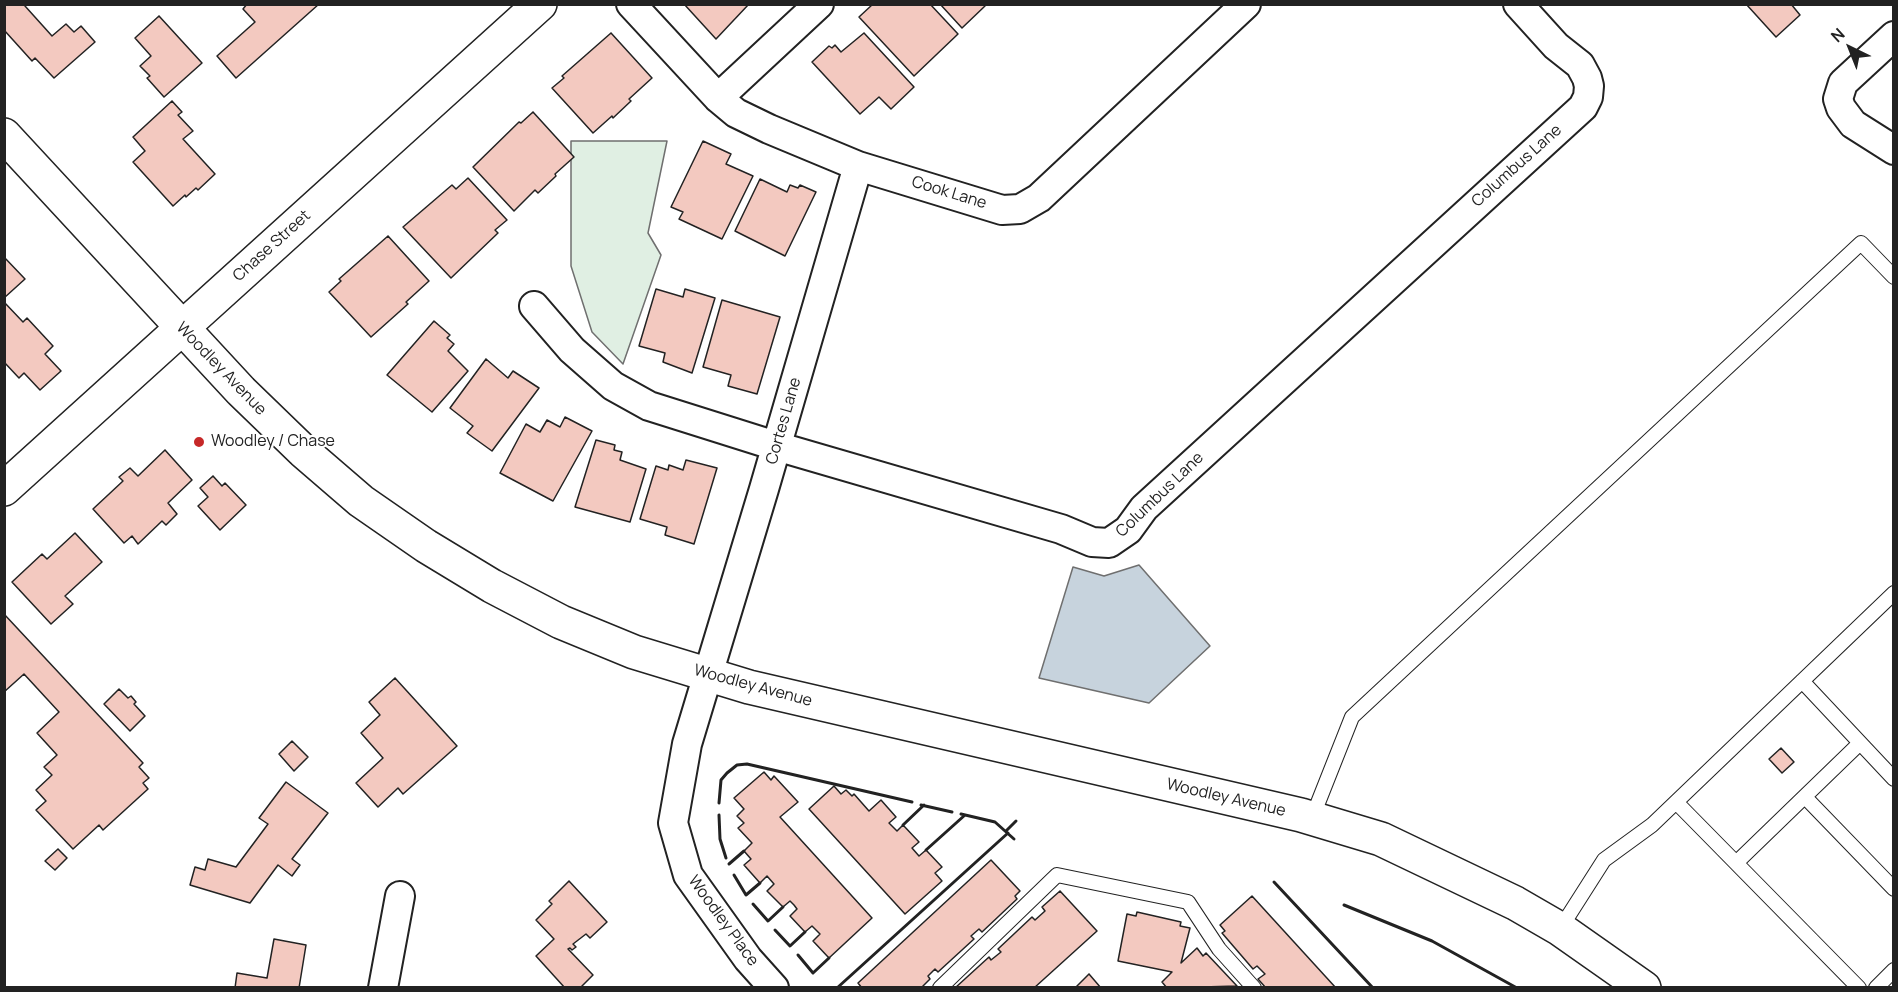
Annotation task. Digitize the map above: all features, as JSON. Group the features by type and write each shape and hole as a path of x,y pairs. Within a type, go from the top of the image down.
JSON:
{"main road":[{"name":"Chase Street","path":"4,489 540,4"},
{"name":"Woodley Avenue","path":"4,135 241,391 303,452 361,501 426,546 492,586 561,622 634,652 788,697 1312,818 1382,839 1515,903 1560,929 1644,987"}],"street":[{"name":"Cook Lane","path":"631,4 718,98 736,113 858,166 1002,210 1020,209 1039,198 1246,4"},
{"path":"718,98 819,4"},
{"name":"Columbus Lane","path":"534,306 572,350 613,386 649,406 776,446 1061,528 1092,542 1109,543 1128,530 1144,508 1583,107 1588,97 1589,86 1580,65 1556,46 1518,4"},
{"path":"1893,36 1844,83 1838,99 1841,108 1853,124 1893,150"},
{"name":"Cortes Lane","path":"708,675 858,166"},
{"name":"Woodley Place","path":"708,675 687,744 673,823 688,875 748,959 774,987"},
{"path":"384,987 400,896"}],"lane":[{"path":"1312,818 1352,717 1852,250 1861,243 1893,277"},
{"path":"1560,929 1604,860 1652,825 1893,593"},
{"path":"1802,681 1893,779"},
{"path":"1736,863 1860,743"},
{"path":"1805,797 1893,889"},
{"path":"1676,802 1858,987"},
{"path":"940,987 1058,875 1188,902 1219,949 1254,987"},
{"path":"1876,987 1893,970"}],"green space":[{"path":"571,141 667,141 648,233 661,255 623,364 592,332 571,266"}],"shaded area":[{"path":"1139,565 1210,646 1149,703 1039,678 1073,567 1104,576"}],"building":[{"path":"4,4 26,4 25,6 52,36 66,24 74,32 81,26 95,42 54,78 35,58 32,61 4,30"},
{"path":"247,4 319,4 236,78 217,56 255,22 243,9"},
{"path":"684,4 749,4 716,39"},
{"path":"873,4 930,4 958,34 914,76 859,17"},
{"path":"940,4 983,4 985,6 962,28"},
{"path":"1746,4 1791,4 1800,15 1776,37"},
{"path":"159,16 202,63 164,97 147,78 150,76 140,66 151,56 135,38"},
{"path":"611,33 652,78 629,99 631,101 613,118 612,116 593,133 552,88 564,78 562,76"},
{"path":"864,33 914,87 891,109 879,97 860,114 812,62 829,46 832,48 835,45 841,52"},
{"path":"172,101 182,112 178,115 193,131 183,139 215,174 198,190 196,188 186,197 185,195 173,206 133,162 145,151 133,137"},
{"path":"533,112 574,157 538,193 535,190 514,211 473,167 519,122 521,123"},
{"path":"703,141 731,154 726,164 753,176 722,239 679,219 683,212 671,207"},
{"path":"468,178 507,220 495,230 498,233 451,278 403,227 452,185 456,189"},
{"path":"760,179 787,192 790,185 798,188 800,185 816,192 785,256 735,231"},
{"path":"388,236 429,281 406,302 408,304 371,337 329,292 341,281 339,279"},
{"path":"4,257 25,279 4,298"},
{"path":"656,289 683,297 685,289 715,298 692,373 663,362 665,353 639,346"},
{"path":"722,300 780,317 757,394 728,386 731,375 703,367"},
{"path":"4,302 23,322 27,318 53,346 45,354 61,371 40,390 24,373 19,378 4,362"},
{"path":"434,321 450,335 447,338 454,344 448,351 468,371 432,412 387,375"},
{"path":"486,359 508,378 513,371 539,388 492,451 467,433 473,426 450,408"},
{"path":"565,417 592,431 553,501 500,473 526,424 540,432 547,420 560,427"},
{"path":"596,440 615,445 614,450 622,452 620,460 646,469 630,522 575,507"},
{"path":"165,450 192,480 168,503 177,514 166,525 162,521 138,544 132,536 124,543 93,509 123,481 119,477 130,468 138,476"},
{"path":"686,460 717,468 694,544 665,535 667,527 640,519 656,466 668,470 669,465 683,470"},
{"path":"213,476 222,486 225,483 246,505 220,530 198,506 208,497 200,488"},
{"path":"75,533 102,562 65,596 73,604 51,624 12,582 42,554 47,559"},
{"path":"4,614 143,763 139,767 149,778 143,783 148,789 103,830 99,825 73,849 36,810 46,801 36,790 52,775 44,767 57,755 37,733 59,712 24,674 4,692"},
{"path":"395,678 457,746 403,794 398,788 378,807 356,783 383,758 361,733 380,715 369,702"},
{"path":"119,689 128,698 131,696 136,702 134,704 145,716 130,731 104,704"},
{"path":"292,741 308,757 294,771 279,754"},
{"path":"1781,748 1794,762 1782,773 1769,759"},
{"path":"764,772 771,780 774,776 798,802 780,817 872,918 829,958 813,941 820,934 812,926 805,932 790,916 797,909 794,905 790,901 783,907 767,891 774,884 767,876 760,883 744,865 751,859 744,851 752,843 738,828 744,823 737,816 744,809 734,798"},
{"path":"286,782 328,813 292,859 300,865 292,876 278,865 250,903 190,885 195,867 205,870 208,859 236,867 268,824 259,818"},
{"path":"834,786 841,794 846,790 852,796 854,794 869,811 881,800 896,817 889,823 897,831 903,825 919,842 912,848 919,856 926,850 942,867 935,873 942,881 905,914 809,809"},
{"path":"58,849 67,858 55,870 45,861"},
{"path":"991,860 1020,891 1015,896 1017,899 982,932 979,929 971,936 974,939 938,972 935,969 928,976 930,979 921,988 862,988 858,983"},
{"path":"569,881 607,922 590,938 586,934 573,944 576,947 572,950 568,949 593,975 580,988 565,988 536,956 554,939 536,920 552,904 549,901"},
{"path":"1060,891 1097,931 1034,988 955,988 989,957 991,960 1001,952 998,949 1032,917 1035,920 1045,911 1042,907"},
{"path":"1252,896 1336,988 1266,988 1258,979 1265,974 1257,966 1253,969 1222,933 1225,931 1220,925"},
{"path":"1137,912 1181,922 1180,926 1190,928 1181,963 1197,948 1203,956 1206,953 1237,986 1167,988 1162,982 1172,972 1118,961 1127,914 1136,916"},
{"path":"274,939 306,945 299,988 235,988 237,973 267,978"},
{"path":"1089,974 1101,988 1075,988"}],"wall":[{"path":"719,803 721,780 737,765 747,764 912,802"},
{"path":"921,805 952,812"},
{"path":"903,825 924,805"},
{"path":"961,814 995,822 1014,839"},
{"path":"719,815 720,839 726,858"},
{"path":"926,850 965,815"},
{"path":"1006,831 1016,821"},
{"path":"837,988 1008,833"},
{"path":"729,864 744,851"},
{"path":"734,875 746,895 760,883"},
{"path":"1274,882 1373,988"},
{"path":"753,904 768,921 783,907"},
{"path":"1344,905 1432,941 1517,988"},
{"path":"775,930 790,946 805,932"},
{"path":"798,955 813,973 829,958"}],"place":[{"name":"Woodley / Chase","path":"199,442"}]}
